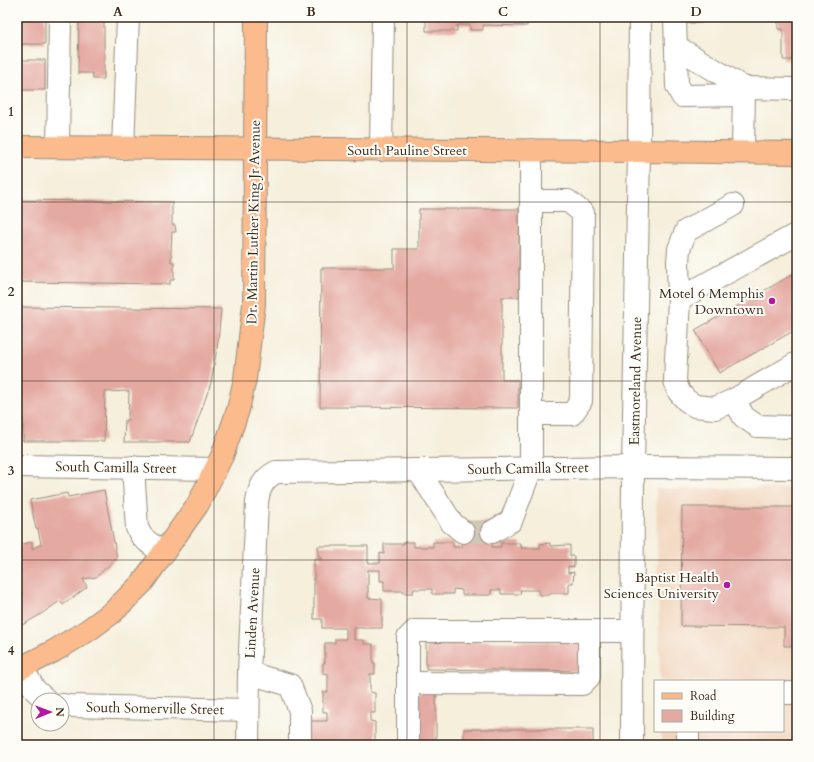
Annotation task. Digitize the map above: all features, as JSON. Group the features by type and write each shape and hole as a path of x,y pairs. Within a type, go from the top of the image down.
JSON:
{"main road":[{"name":"Dr. Martin Luther King Jr Avenue","path":"19,669 54,651 87,631 113,612 142,583 198,504 222,456 238,410 246,371 254,304 256,17"},
{"name":"South Pauline Street","path":"17,147 797,153"}],"street":[{"path":"58,147 60,17"},
{"path":"123,148 128,17"},
{"path":"380,150 382,17"},
{"name":"Eastmoreland Avenue","path":"632,745 633,467 640,17"},
{"path":"675,17 677,86 682,96 797,89"},
{"path":"677,47 744,92"},
{"path":"743,152 744,92"},
{"path":"492,532 511,521 531,468 532,150"},
{"path":"532,201 568,201 583,213 581,401 572,414 532,414"},
{"path":"733,205 686,231 679,249 679,298 675,381 679,392 686,400 695,406 715,408 732,401 797,363"},
{"path":"679,298 797,234"},
{"path":"732,401 734,400 744,416 758,426 790,427 797,425"},
{"name":"South Camilla Street","path":"17,466 216,469"},
{"path":"133,467 137,528 142,537 162,554"},
{"name":"South Camilla Street","path":"263,483 268,477 276,472 633,467 797,468"},
{"path":"418,470 452,523 462,532"},
{"name":"Linden Avenue","path":"248,745 249,673 257,502 259,491 263,483"},
{"path":"408,745 408,638 415,630 632,631"},
{"path":"408,682 582,684 589,677 589,632"},
{"path":"19,669 37,692"},
{"path":"249,673 290,685 300,712 300,745"},
{"path":"784,693 797,693"},
{"name":"South Somerville Street","path":"70,706 248,710"},
{"path":"688,732 688,745"}],"shaded area":[{"name":"Baptist Health Sciences University","path":"797,488 797,745 661,745 661,732 784,732 784,680 660,680 656,489"}],"building":[{"path":"17,17 45,17 45,44 17,44"},
{"path":"79,17 104,17 104,79 93,79 92,73 78,73"},
{"path":"426,17 527,17 527,26 483,25 483,30 470,30 470,25 457,25 457,31 426,31"},
{"path":"687,17 703,17 702,23 687,23"},
{"path":"778,17 797,17 797,60 783,60 783,29 778,29"},
{"path":"17,60 45,60 45,90 17,90"},
{"path":"17,200 172,202 172,225 175,225 176,232 172,232 171,251 171,262 174,262 174,280 170,280 170,284 17,282"},
{"path":"419,209 519,209 519,297 502,297 502,380 518,380 518,408 320,407 321,268 394,268 394,249 419,249"},
{"name":"Motel 6 Memphis Downtown","path":"797,272 797,329 719,373 695,330"},
{"path":"17,307 221,309 218,342 211,383 190,442 124,442 125,420 128,420 129,391 105,392 104,441 23,441 23,418 17,418"},
{"path":"104,490 117,558 96,577 83,579 87,587 63,605 60,601 17,628 17,545 32,542 32,549 41,544 38,529 36,529 30,500 67,493 68,497"},
{"path":"682,507 797,507 797,646 784,646 784,627 681,626"},
{"path":"462,522 492,522 492,547 501,547 501,543 521,543 521,548 540,548 540,544 550,543 550,546 570,545 570,556 574,556 574,567 568,566 568,573 574,572 573,583 569,583 569,593 550,593 550,595 539,595 539,590 520,590 521,594 501,594 501,590 491,590 491,595 462,595 462,590 453,589 453,594 432,594 432,589 414,589 413,593 403,593 404,591 384,591 384,581 380,581 380,570 368,570 368,598 382,599 382,628 354,628 354,640 364,640 364,644 373,644 373,663 375,663 375,674 370,674 370,692 375,693 375,713 370,713 370,721 375,722 375,745 302,745 302,721 327,721 327,712 323,712 323,692 328,692 328,673 323,674 323,663 325,663 325,643 335,643 335,639 346,639 346,628 322,628 322,619 314,619 314,558 322,559 318,555 318,546 368,546 368,563 380,563 380,553 384,554 384,544 404,544 404,542 414,542 414,547 433,547 433,542 453,542 453,547 462,547"},
{"path":"426,641 581,642 581,671 426,669"},
{"path":"420,692 436,692 436,745 419,745"},
{"path":"464,729 593,729 593,745 464,745"}],"tunnel":[{"path":"463,532 492,532"}],"place":[{"name":"Motel 6 Memphis Downtown","path":"772,301"},
{"name":"Baptist Health Sciences University","path":"727,585"}]}
